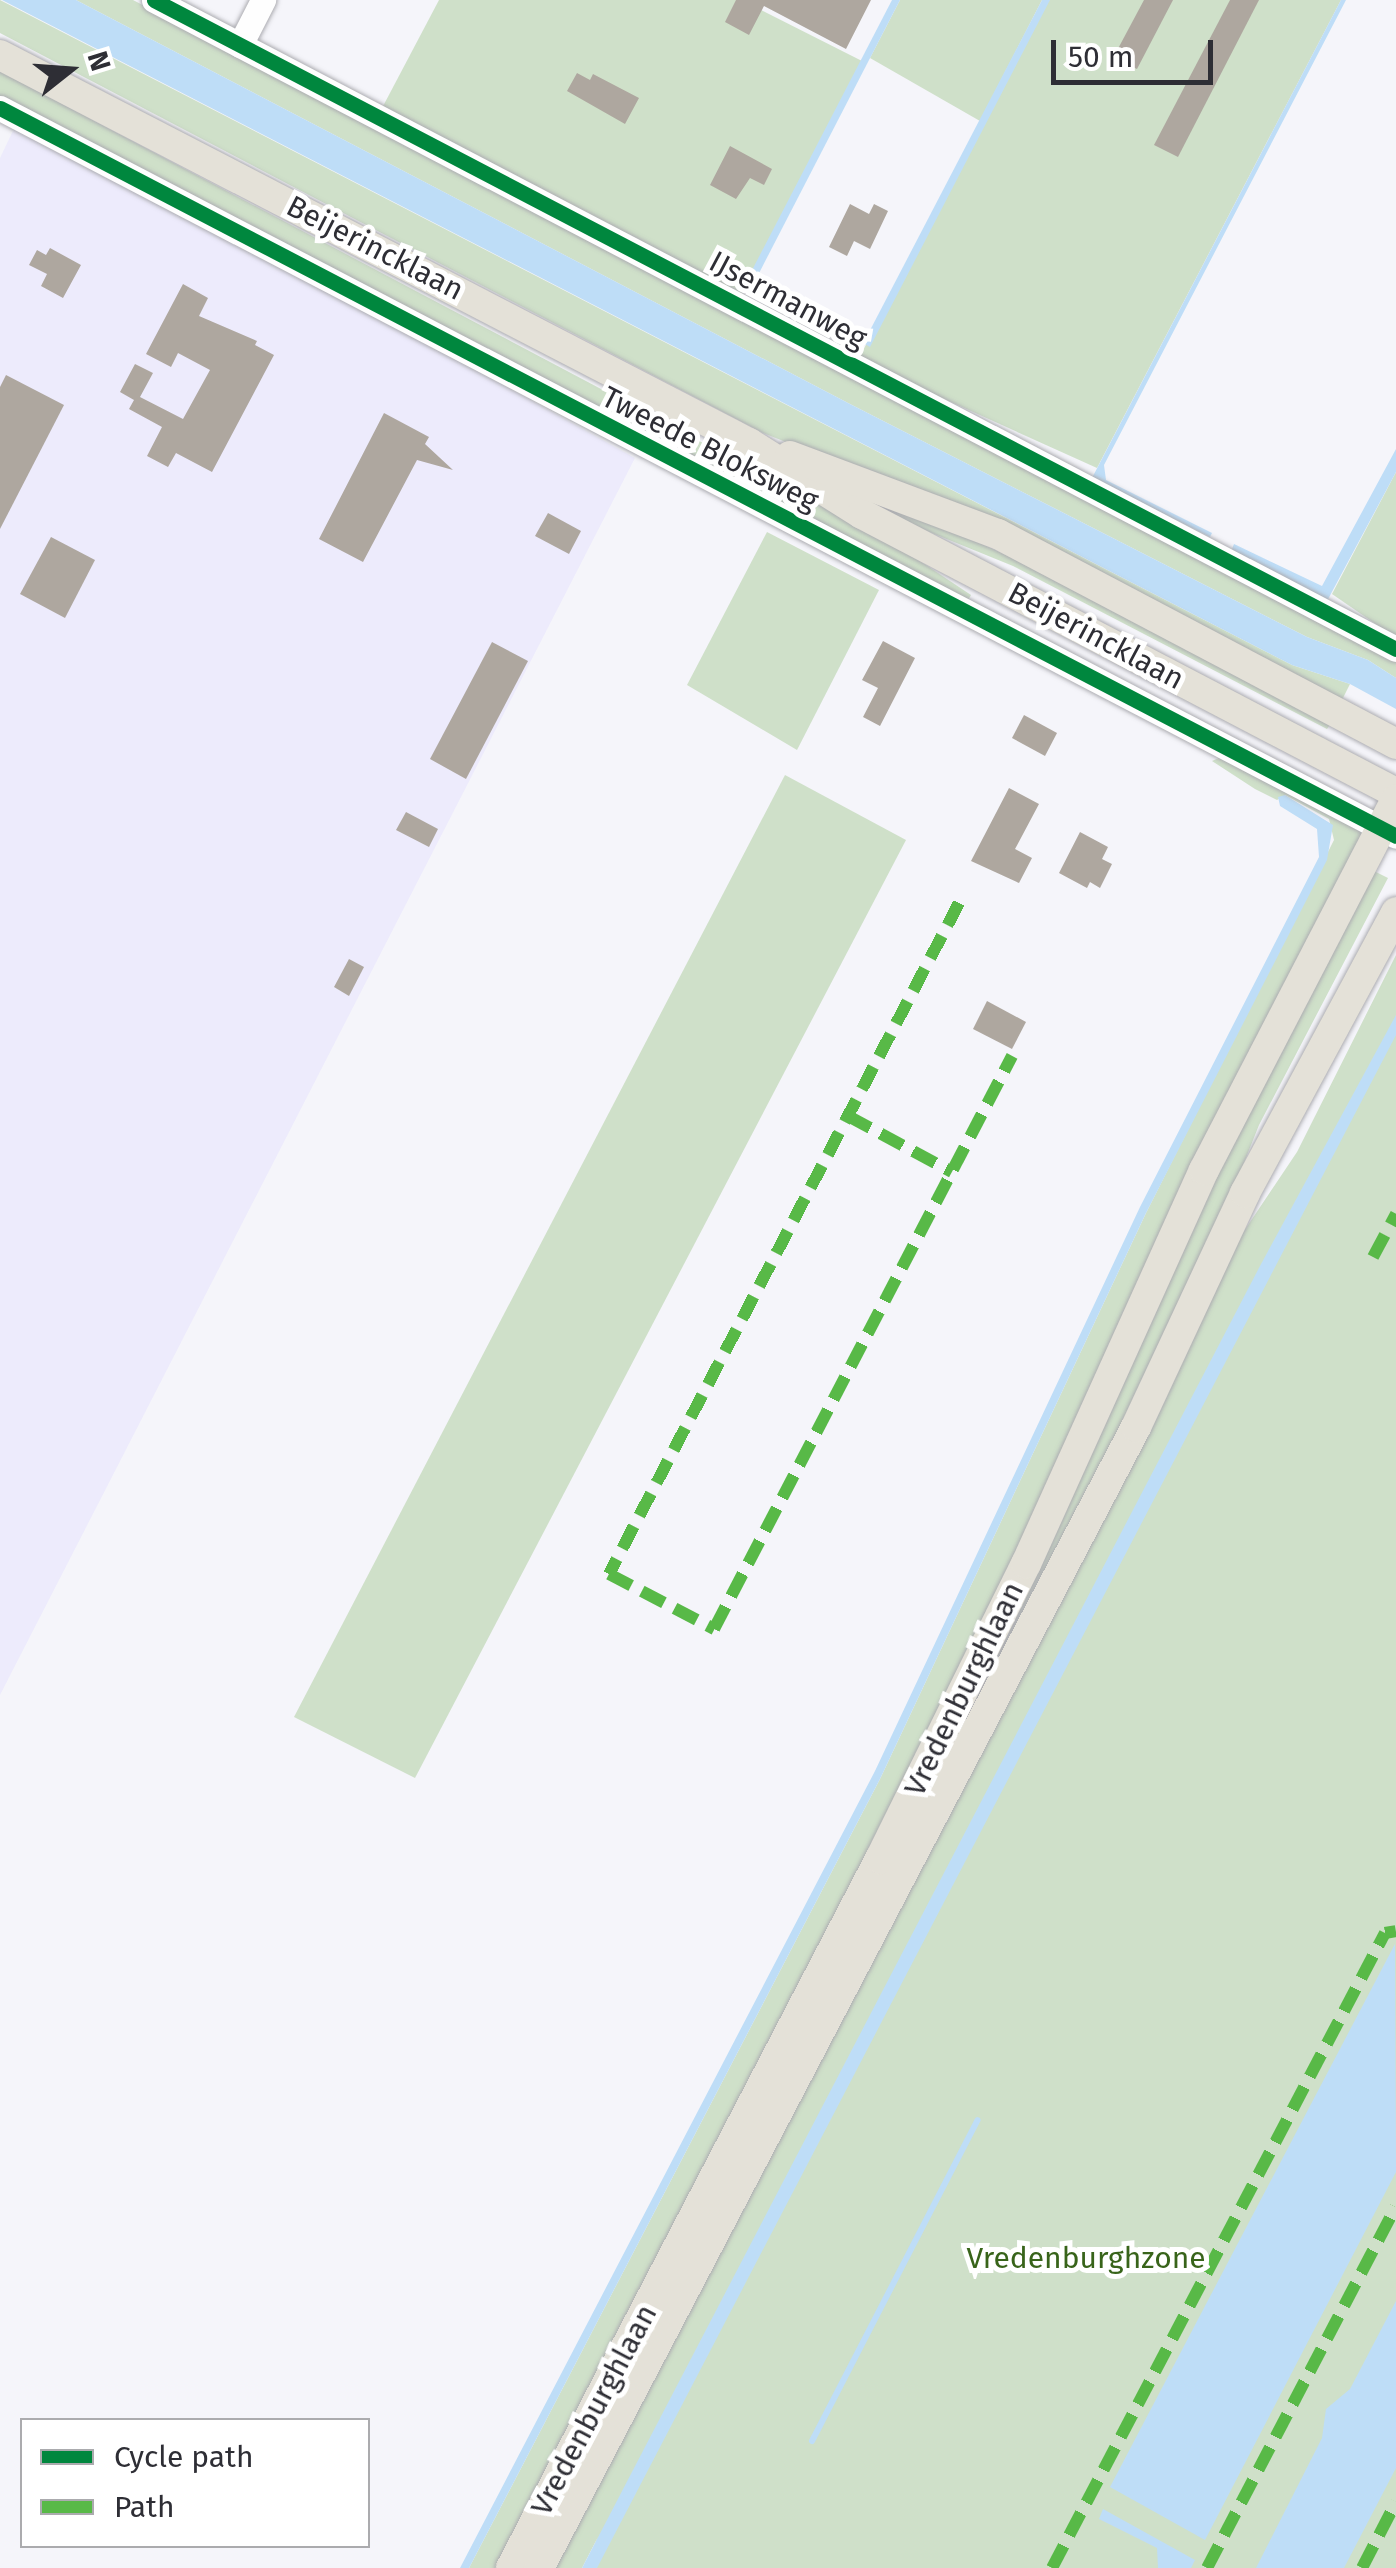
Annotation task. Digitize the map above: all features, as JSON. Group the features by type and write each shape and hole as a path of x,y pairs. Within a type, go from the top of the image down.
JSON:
{"main road":[{"name":"Beijerincklaan","path":"0,55 748,443 862,514 1396,792"},
{"name":"Beijerincklaan","path":"748,443 838,471 998,534 1396,744"},
{"name":"Vredenburghlaan","path":"511,2568 880,1858 1026,1564 1204,1170 1389,832 1396,800"},
{"name":"Vredenburghlaan","path":"539,2568 1136,1427 1244,1193 1396,912"}],"street":[{"name":"IJsermanweg","path":"154,0 1396,649"},
{"path":"240,45 263,0"},
{"name":"Tweede Bloksweg","path":"0,108 1389,832"}],"shaded area":[{"path":"20,116 635,458 0,1695 0,158"}],"green space":[{"path":"0,0 1292,665 1350,684 1342,700 910,491 763,433 0,33"},
{"path":"76,0 133,0 1396,658 1396,678 1368,660 1307,637 848,403"},
{"path":"439,0 741,0 864,62 739,298 381,110"},
{"path":"900,0 1042,0 980,121 870,58"},
{"path":"1047,0 1341,0 1097,468 858,360"},
{"path":"0,71 896,545 971,595 967,602 0,97"},
{"path":"813,467 1006,555 1331,723 1327,729 1013,566 900,520"},
{"path":"1396,472 1396,638 1332,594"},
{"path":"767,532 879,590 797,750 687,685"},
{"path":"1221,757 1361,827 1362,836 1019,1561 504,2568 469,2568 880,1779 1146,1213 1334,840 1329,819 1285,795 1277,800 1255,789 1212,761"},
{"path":"785,775 906,840 415,1778 294,1717"},
{"path":"1370,869 1388,878 1259,1125 1193,1291 766,2119 1097,1416"},
{"name":"Vredenburghzone","path":"1396,955 1396,2568 584,2568 598,2537 582,2568 546,2568 1240,1237 1297,1152"}],"water":[{"path":"2,0 76,0 848,403 1307,637 1368,660 1396,678 1396,709 1350,684 1292,665"},
{"path":"892,0 900,0 757,277 749,276"},
{"path":"1042,0 1050,0 870,347 865,344 866,338"},
{"path":"1341,0 1346,0 1104,465 1106,480 1212,533 1210,537 1092,478"},
{"path":"1396,449 1396,472 1326,603 1230,554 1234,544 1322,586"},
{"path":"1285,795 1333,825 1327,860 1146,1213 880,1779 469,2568 460,2568 875,1771 1140,1207 1319,857 1317,829 1280,806 1278,797"},
{"path":"1396,1015 1396,1035 597,2568 582,2568 1260,1266"},
{"path":"1395,1944 1396,2172 1205,2540 1110,2487"},
{"path":"1396,2301 1396,2468 1344,2568 1256,2568 1322,2438 1326,2409 1350,2389"},
{"path":"1103,2509 1195,2560 1191,2568 1158,2568 1157,2548 1099,2519"}],"building":[{"path":"736,0 871,0 846,49 764,6 749,35 725,22"},
{"path":"1144,0 1173,0 1137,69 1113,58"},
{"path":"1230,0 1259,0 1178,157 1154,145"},
{"path":"577,73 590,80 593,74 639,98 625,124 567,91"},
{"path":"730,146 772,169 764,185 750,178 736,199 710,185"},
{"path":"850,204 869,214 874,204 888,211 870,249 854,241 847,256 829,247"},
{"path":"50,248 81,265 63,298 41,286 47,274 29,265 37,250 46,255"},
{"path":"183,284 208,298 199,316 257,341 255,345 274,355 212,472 176,453 168,467 147,456 162,427 129,409 134,400 120,392 135,364 153,373 140,397 183,419 210,370 178,353 171,367 146,354"},
{"path":"6,375 64,405 0,529 0,387"},
{"path":"384,413 429,437 425,444 453,470 417,460 363,562 319,539"},
{"path":"548,513 581,531 569,554 535,536"},
{"path":"51,537 95,560 65,618 20,594"},
{"path":"883,641 915,658 880,726 863,717 878,688 862,680"},
{"path":"492,642 528,661 466,779 430,759"},
{"path":"1024,715 1057,733 1045,756 1012,738"},
{"path":"1009,788 1039,804 1015,849 1032,858 1019,883 971,861"},
{"path":"406,812 438,829 429,847 396,830"},
{"path":"1080,832 1108,847 1102,859 1112,864 1100,888 1090,882 1087,888 1059,873"},
{"path":"349,959 364,967 349,996 334,987"},
{"path":"987,1001 1026,1022 1012,1049 973,1029"}],"waterway":[{"path":"812,2441 978,2120"}],"marked path":[{"path":"959,903 609,1574 714,1629 1012,1056"},
{"path":"848,1116 952,1172"},
{"path":"1373,1257 1396,1214"},
{"path":"1052,2568 1385,1933 1396,1931"},
{"path":"1207,2568 1396,2207"},
{"path":"1362,2568 1396,2502"}],"cycle path":[{"path":"154,0 1396,649"},
{"path":"0,108 1396,836"}]}
